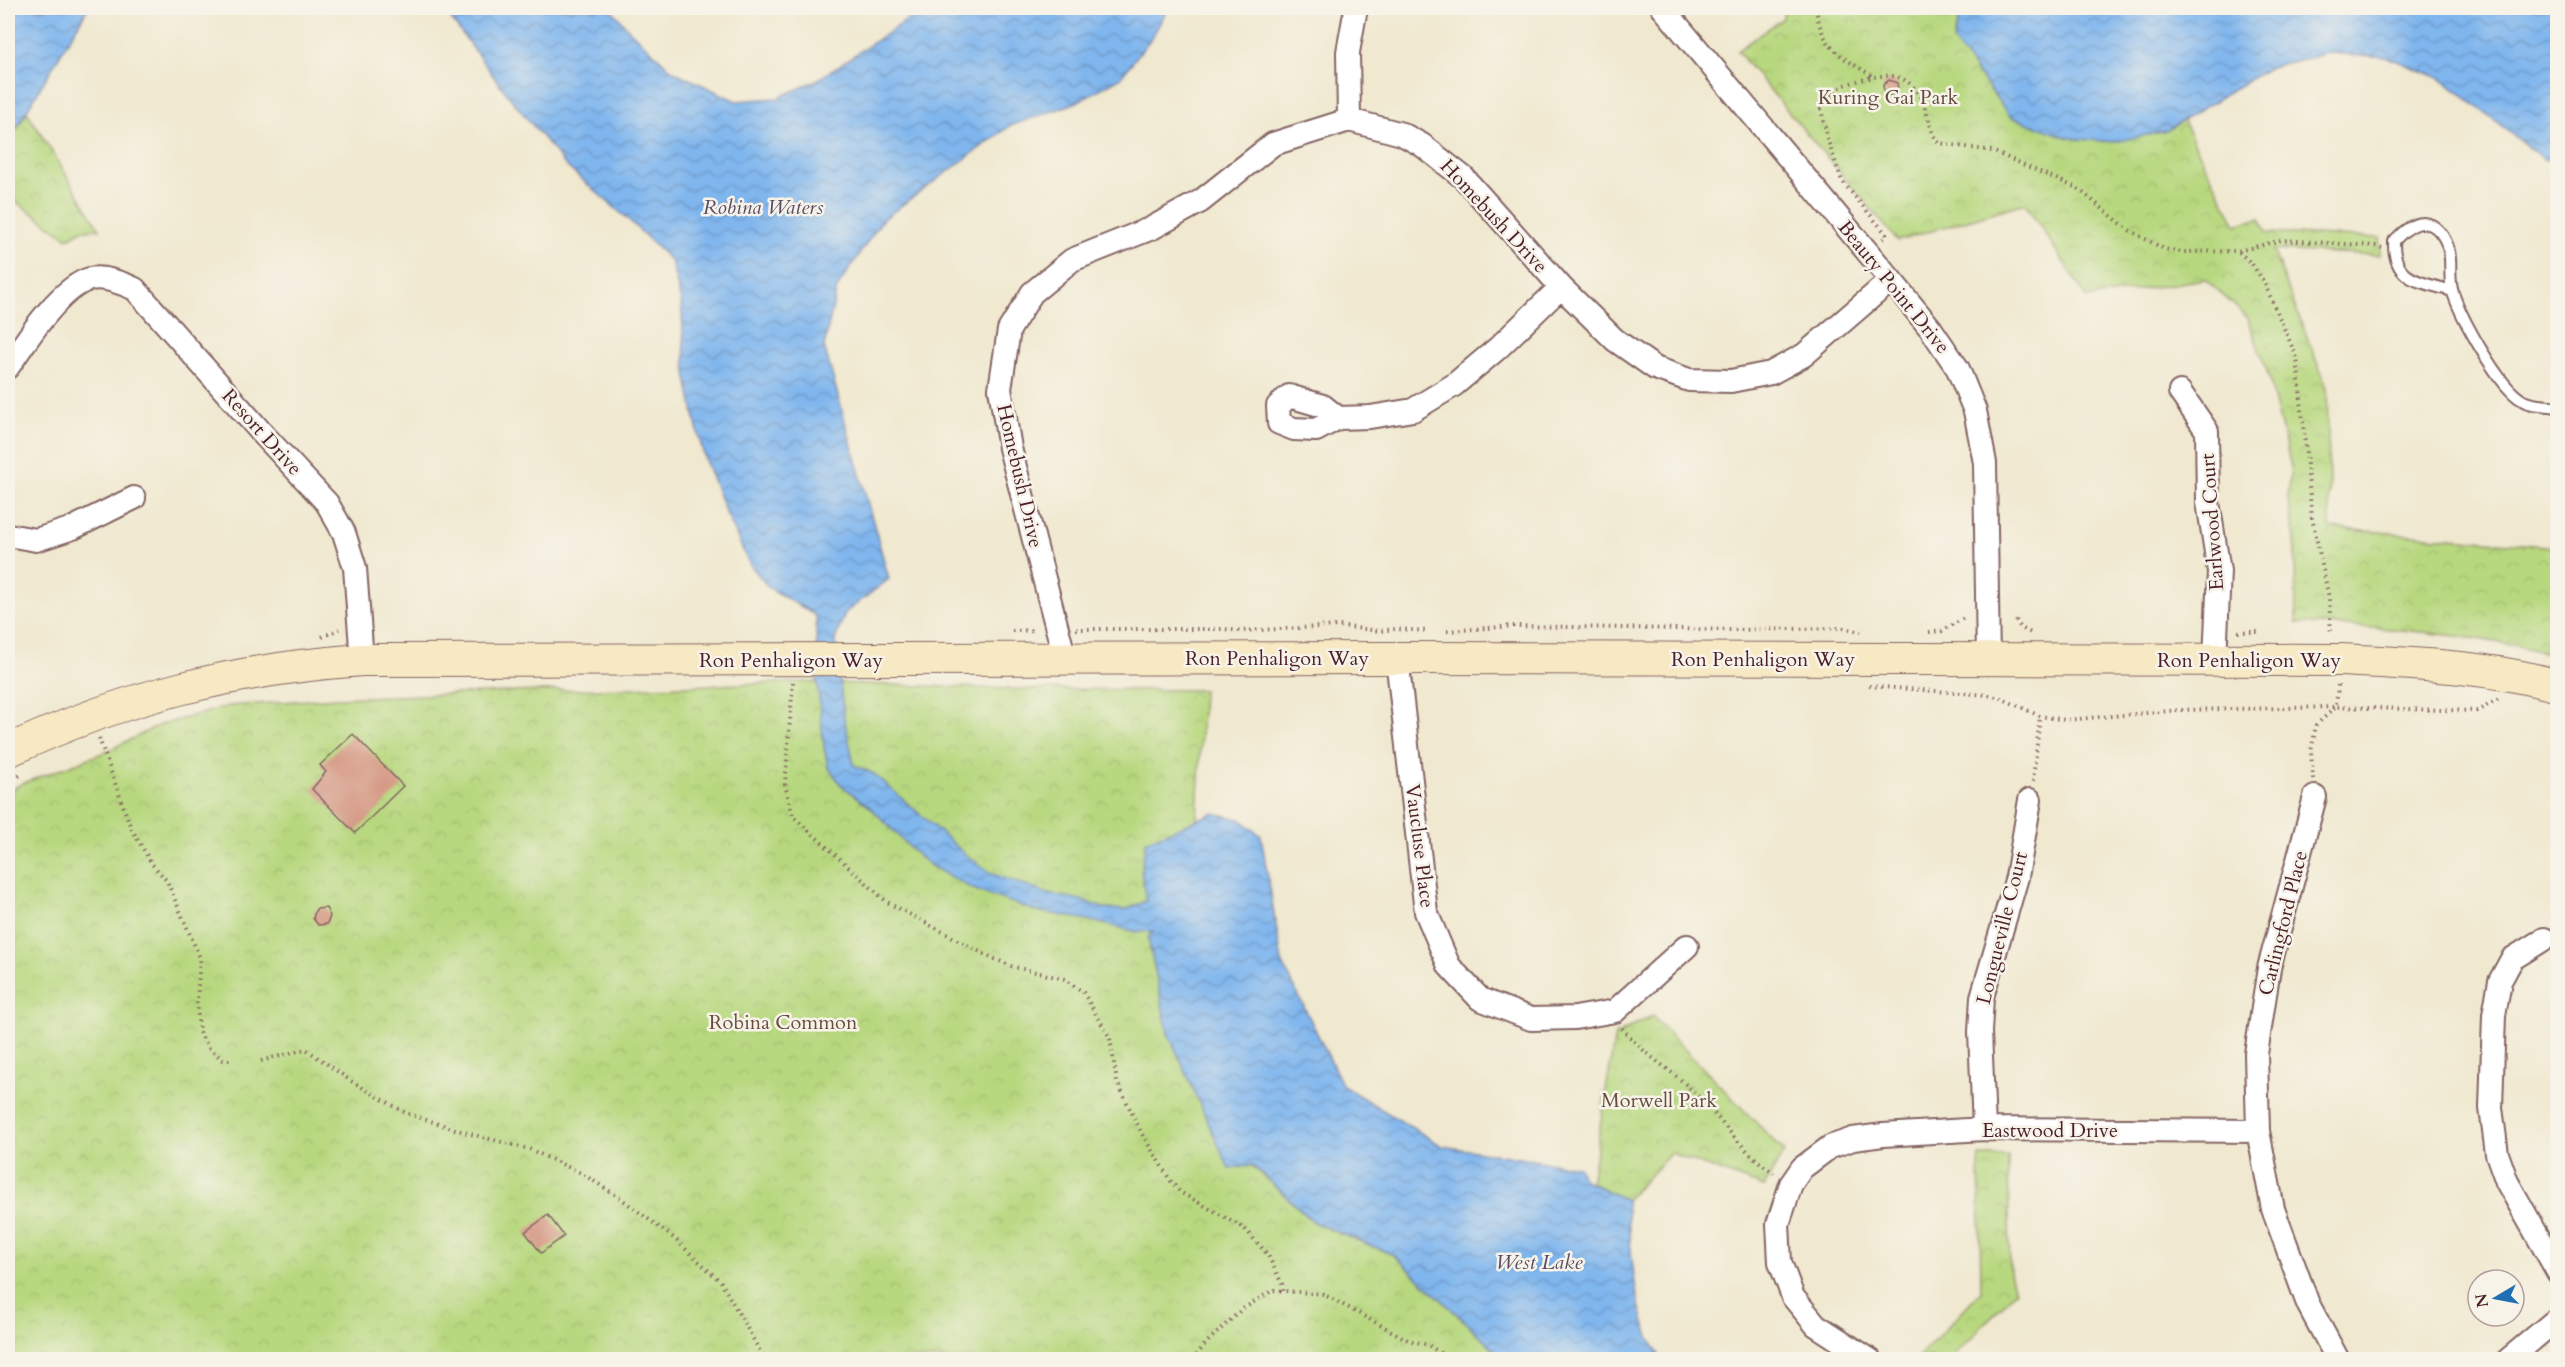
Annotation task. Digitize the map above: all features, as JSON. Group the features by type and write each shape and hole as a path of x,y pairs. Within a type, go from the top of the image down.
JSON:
{"street":[{"path":"1349,120 1348,52 1356,8"},
{"name":"Beauty Point Drive","path":"1663,8 1891,280 1948,351 1958,369 1975,411 1985,463 1988,660"},
{"name":"Homebush Drive","path":"1065,659 1010,448 1000,389 1009,330 1032,293 1071,260 1152,228 1201,201 1273,144 1349,120 1402,134 1440,157 1487,202 1560,287 1615,340 1655,368 1689,380 1709,382 1748,379 1788,366 1891,280"},
{"name":"Resort Drive","path":"8,367 70,287 92,278 117,281 135,289 327,503 344,533 354,568 362,660"},
{"path":"1338,418 1370,417 1413,410 1454,385 1498,348 1560,287"},
{"name":"Earlwood Court","path":"2180,392 2207,431 2208,502 2219,571 2215,660"},
{"path":"8,535 36,540 73,528 134,498"},
{"name":"Ron Penhaligon Way","path":"14,763 50,731 97,733 164,691 236,675 308,664 362,660 796,668 854,660 1396,658 2215,660 2336,646 2427,665 2534,679 2558,686"},
{"name":"Vaucluse Place","path":"1396,658 1426,912 1449,966 1480,999 1531,1019 1575,1018 1615,1011"},
{"name":"Carlingford Place","path":"2315,797 2269,968 2256,1054 2258,1131 2277,1219 2308,1304 2338,1359"},
{"name":"Longueville Court","path":"1984,1129 1980,1032 1982,997 2017,877 2030,800"},
{"path":"2544,939 2512,959 2500,981 2494,1015 2491,1108 2497,1154 2507,1182 2558,1272"},
{"path":"1615,1011 1687,946"},
{"name":"Eastwood Drive","path":"1791,1184 1802,1168 1830,1146 1843,1142 1917,1132 1984,1129 2258,1131"},
{"path":"1791,1184 1778,1224 1780,1262 1793,1297 1816,1325 1870,1359"},
{"path":"2508,1359 2558,1318"}],"lane":[{"path":"2452,291 2405,276 2395,261 2394,241 2408,226 2425,223 2439,230 2451,250 2452,291 2498,376 2522,401 2558,407"}],"path":[{"path":"1816,8 1818,22 1826,42 1843,58 1874,76"},
{"path":"1867,252 1887,235 1842,181 1828,141 1821,109 1831,93 1850,82 1885,73 1905,79 1920,95 1928,115 1931,134 1939,143 1992,152 2077,188 2130,230 2164,249 2183,252 2238,251 2282,240 2374,246 2394,252"},
{"path":"2238,251 2252,264 2264,282 2297,358 2312,518 2329,598 2336,646 2336,707 2316,725 2311,752 2315,797"},
{"path":"1919,632 1942,631 1964,618"},
{"path":"1074,629 1240,631 1339,626 1380,631 1396,629 1436,631"},
{"path":"1444,631 1515,626 1732,630 1843,628 1864,633"},
{"path":"796,668 784,770 784,785 793,816 887,902 984,954 1011,966 1064,979 1083,992 1110,1038 1117,1082 1142,1134 1170,1180 1180,1192 1244,1228 1268,1255 1283,1291"},
{"path":"1858,685 1988,695 2001,698 2040,716 2066,720 2181,710 2336,707 2477,711 2501,698 2511,696"},
{"path":"2030,800 2040,716"},
{"path":"97,733 131,828 152,864 167,881 200,958 197,1001 199,1032 209,1048 223,1060 230,1060"},
{"path":"8,782 14,763"},
{"path":"1615,1011 1622,1027 1634,1043 1666,1066 1698,1095 1742,1147 1766,1168 1791,1184"},
{"path":"261,1061 306,1049 351,1081 406,1113 467,1133 529,1149 580,1173 618,1197 675,1239 721,1282 765,1359"},
{"path":"1193,1359 1206,1343 1241,1310 1274,1290 1323,1294 1408,1340 1428,1345 1451,1359"}],"green space":[{"name":"Kuring Gai Park","path":"1784,8 1961,8 1953,41 2165,130 2183,121 2236,225 2260,218 2267,233 2380,238 2380,255 2273,250 2327,388 2330,528 2557,547 2557,655 2493,641 2394,630 2296,623 2295,540 2288,499 2291,467 2270,381 2248,318 2205,279 2087,298 2025,203 1898,241 1737,51 1783,18"},
{"path":"27,112 100,229 82,230 68,238 8,196 8,142"},
{"name":"Robina Common","path":"804,682 1014,689 1203,690 1197,820 1146,841 1251,1165 1315,1223 1394,1255 1495,1350 1500,1359 8,1360 8,792 21,784 103,753 160,725 229,706 336,698"},
{"name":"Morwell Park","path":"1652,1016 1784,1151 1764,1187 1671,1153 1626,1200 1591,1183 1615,1035"},
{"path":"1979,1156 2008,1156 2010,1273 2015,1292 1951,1359 1917,1359 1981,1291"}],"water":[{"path":"8,8 88,8 8,142"},
{"name":"Robina Waters","path":"443,8 610,8 630,31 673,71 736,101 778,98 817,80 925,8 1168,8 1152,37 1120,78 1075,103 1010,126 882,220 837,288 824,346 889,579 845,613 835,640 844,717 854,765 874,774 964,853 991,873 1048,894 1077,899 1104,908 1125,910 1146,901 1141,870 1146,841 1213,813 1240,819 1261,836 1282,962 1343,1086 1442,1146 1578,1167 1584,1180 1626,1200 1639,1304 1652,1343 1662,1359 1500,1359 1495,1350 1394,1255 1315,1223 1252,1165 1229,1169 1168,1033 1148,938 1153,931 1137,932 1083,919 1035,911 973,889 931,866 871,808 841,785 828,767 824,747 817,680 816,616 768,587 749,563 705,460 686,373 681,301 671,261 629,220 566,166 507,94"},
{"path":"1961,8 2557,8 2557,158 2545,160 2442,79 2387,57 2329,53 2270,67 2166,131 2114,142 2069,138 2011,117 1953,41"}],"building":[{"path":"1889,80 1897,83 1898,90 1892,96 1884,93 1883,85"},
{"path":"353,734 403,786 355,833 312,789 326,772 320,765"},
{"path":"326,908 330,916 327,924 318,925 313,918 316,909"},
{"path":"548,1215 564,1236 541,1253 525,1232"}],"water label":[{"name":"West Lake","path":"1539,1262"}]}
